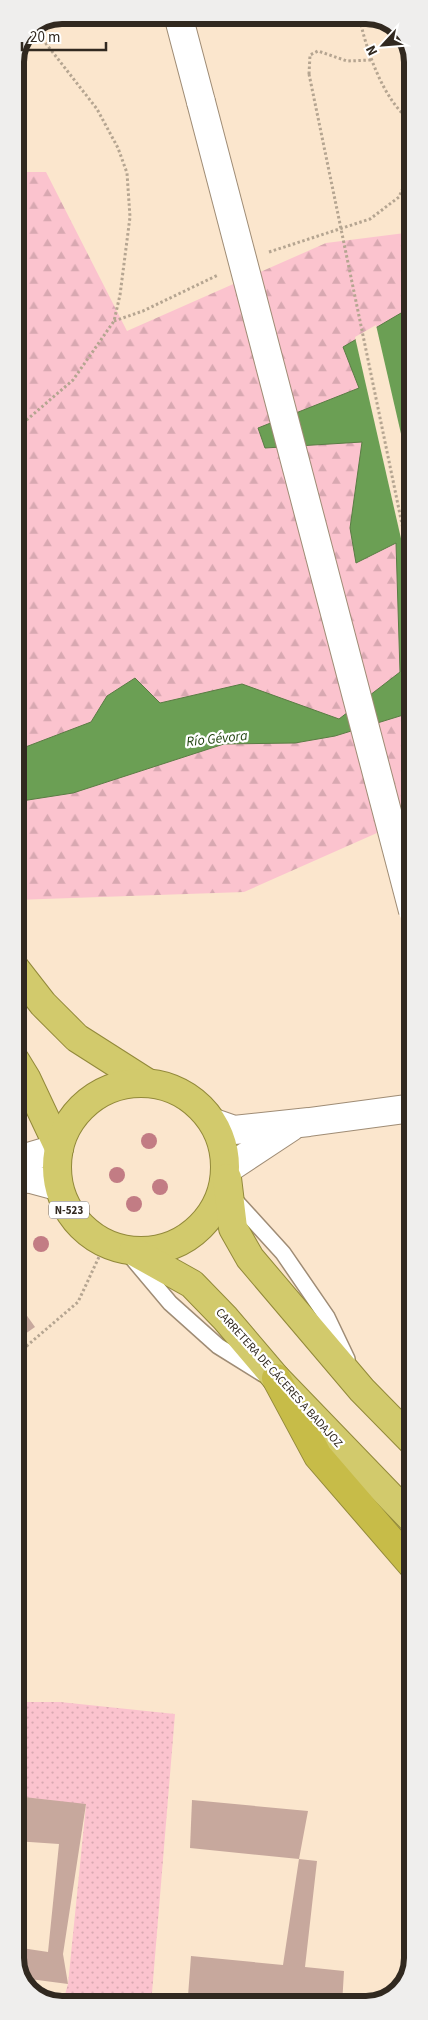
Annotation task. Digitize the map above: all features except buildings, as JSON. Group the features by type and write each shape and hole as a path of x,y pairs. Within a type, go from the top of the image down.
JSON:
{"highway":[{"name":"N-523","path":"24,980 43,1004 77,1038 146,1082"},
{"path":"24,1078 59,1148"},
{"name":"N-523","path":"227,1182 207,1221 186,1239 160,1249 121,1247 82,1227 66,1204 57,1186 59,1148 67,1126 82,1106 101,1092 122,1084 146,1082 173,1088 196,1102 214,1124 224,1146 233,1228 250,1258 362,1390 404,1433"},
{"name":"CARRETERA DE CÁCERES A BADAJOZ","path":"121,1247 192,1284 224,1318 277,1381 404,1511"},
{"path":"277,1381 318,1456 404,1556"}],"street":[{"path":"180,24 404,877"},
{"path":"214,1124 234,1130 296,1124 404,1109"},
{"path":"227,1182 296,1124"},
{"path":"24,1158 59,1148"},
{"path":"24,1179 57,1186"}],"path":[{"path":"360,24 362,36 371,60 393,101 404,113"},
{"path":"24,422 73,380 114,321 120,295 130,217 127,173 118,148 96,109 38,33"},
{"path":"371,60 347,61 318,51 310,55 309,74 403,529"},
{"path":"261,255 370,219 399,197 404,186"},
{"path":"114,321 143,311 221,273"},
{"path":"24,1348 78,1302 121,1247"}],"green space":[{"path":"24,172 46,172 127,331 326,243 404,233 404,821 244,892 24,900"},
{"path":"24,1702 60,1702 175,1714 152,1996 65,1996 68,1984 86,1805 24,1797"}],"water":[{"name":"Río Gévora","path":"404,311 404,715 335,736 295,743 224,744 73,793 24,801 24,748 91,722 107,696 135,678 160,703 242,684 339,719 400,672 396,543 356,563 350,528 362,442 265,448 258,428 359,388 343,347"}],"pier":[{"path":"376,325 404,447 404,552 355,337"}]}
